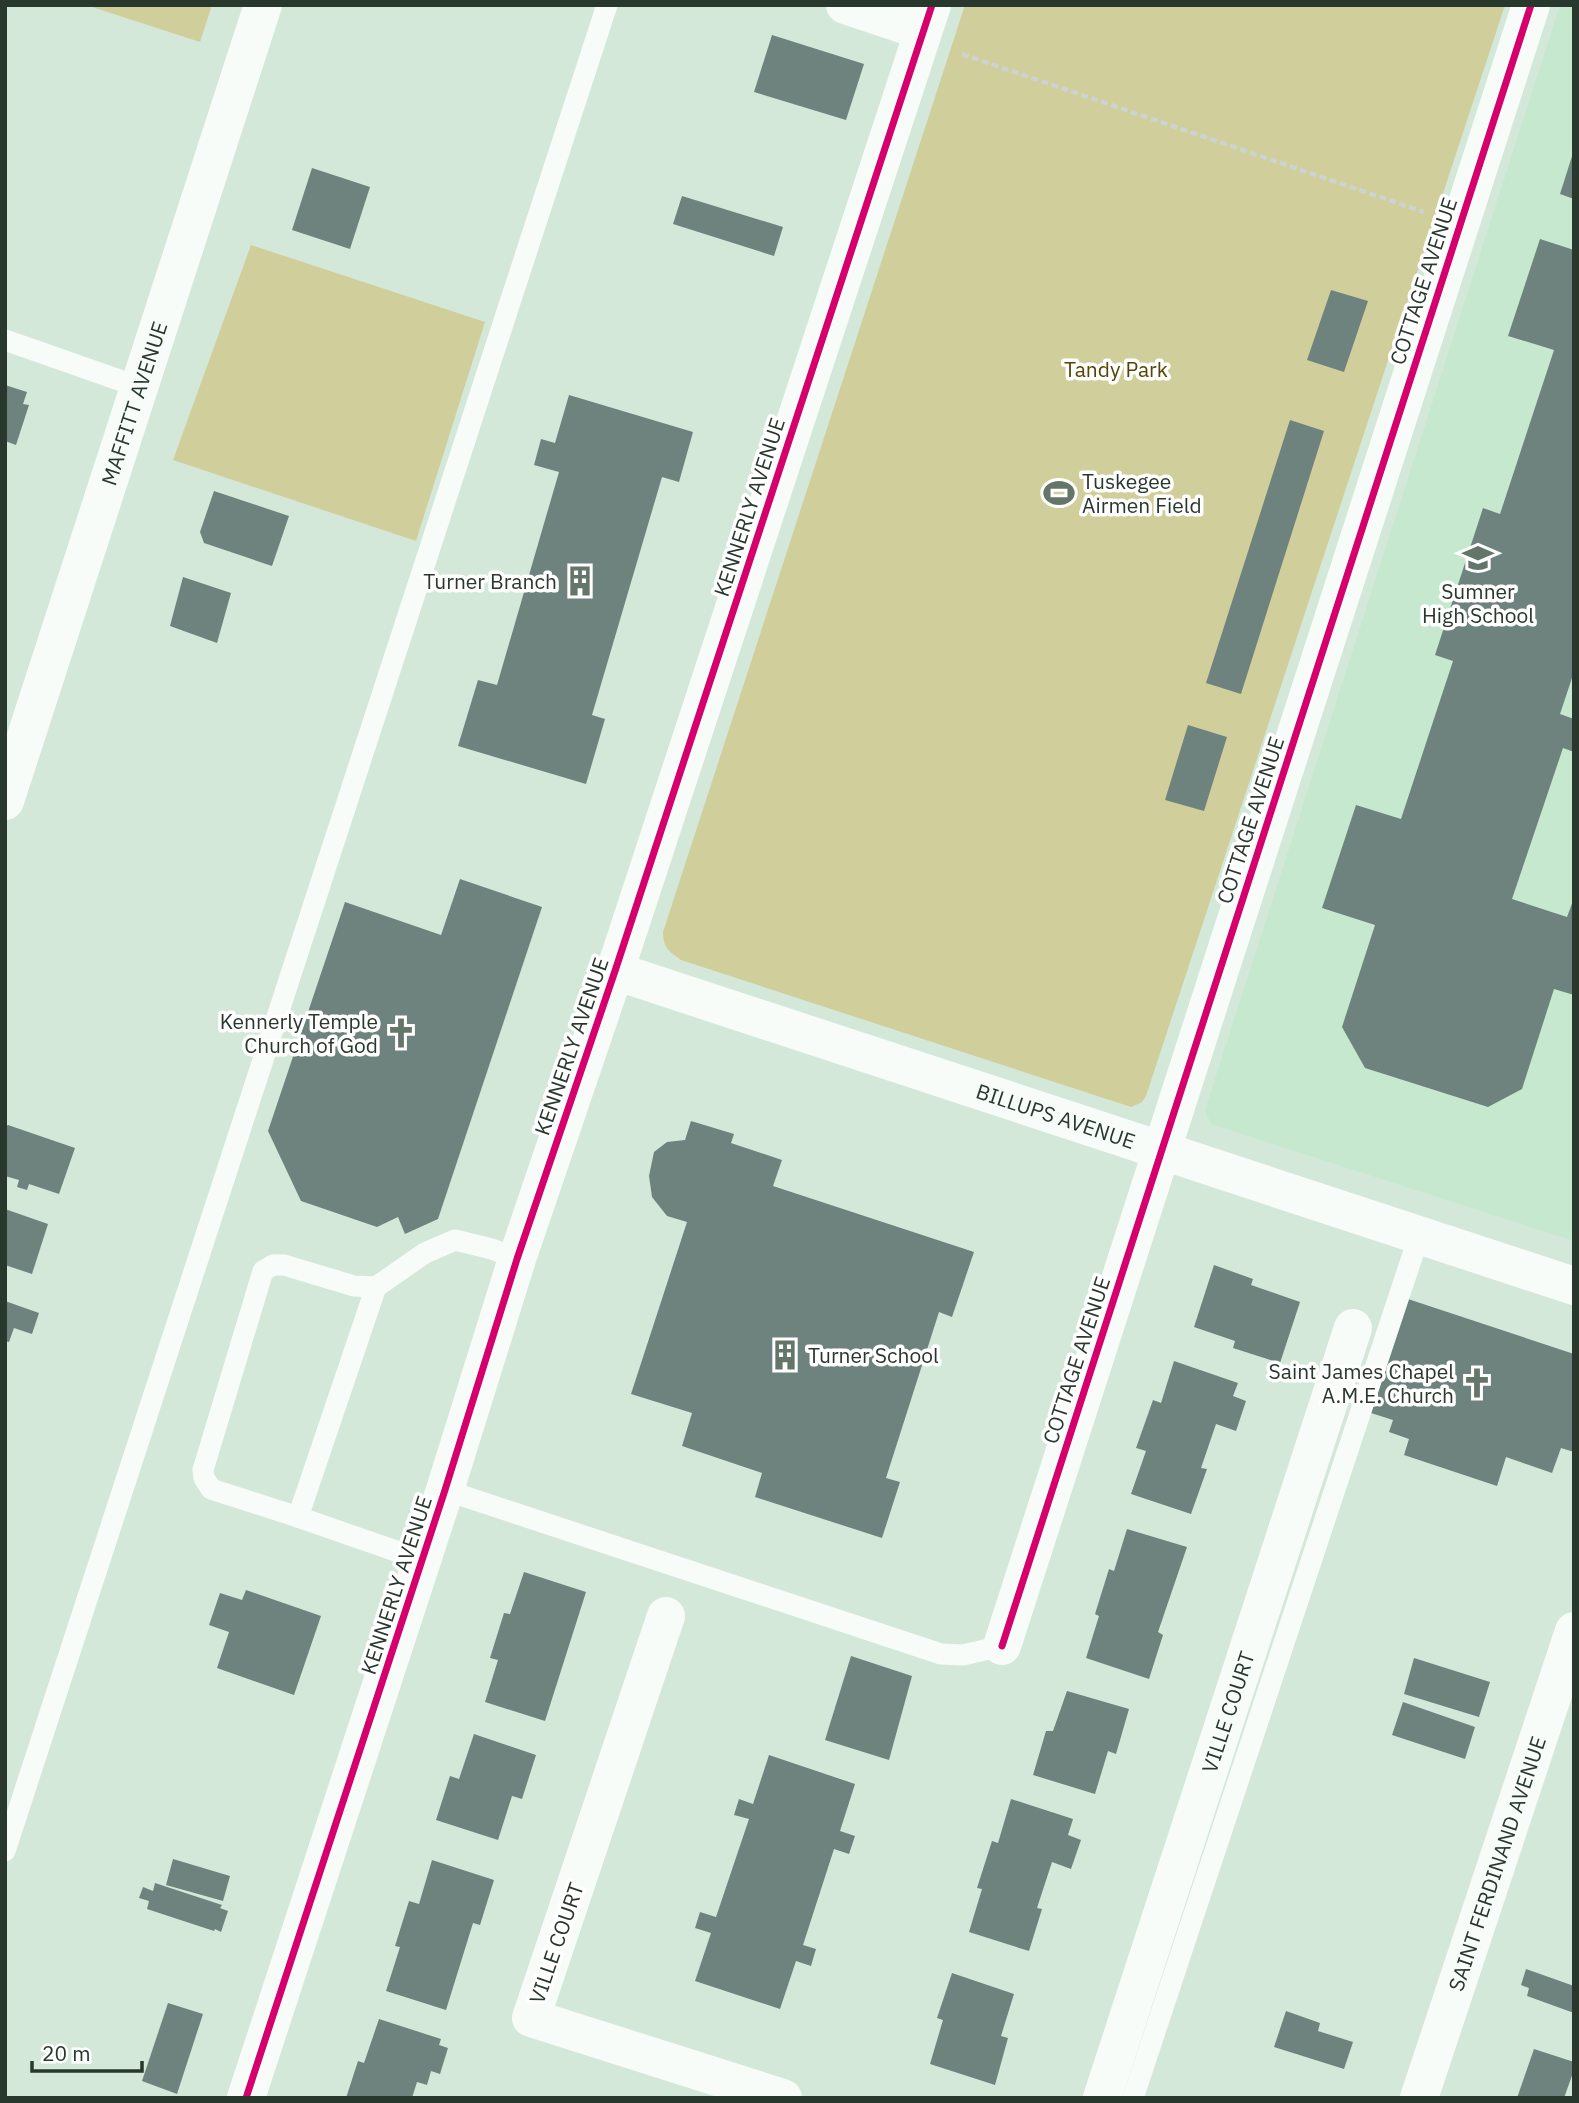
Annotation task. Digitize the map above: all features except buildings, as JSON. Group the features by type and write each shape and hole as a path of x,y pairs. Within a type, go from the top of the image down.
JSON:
{"street":[{"name":"MAFFITT AVENUE","path":"5,801 263,5"},
{"path":"845,5 928,18"},
{"name":"COTTAGE AVENUE","path":"1002,1646 1531,5"},
{"name":"KENNERLY AVENUE","path":"246,2098 445,1490 517,1259 615,971 928,18"},
{"name":"BILLUPS AVENUE","path":"615,971 1574,1286"},
{"name":"VILLE COURT","path":"1102,2098 1353,1328"},
{"name":"VILLE COURT","path":"666,1616 531,2018 783,2098"},
{"name":"SAINT FERDINAND AVENUE","path":"1419,2098 1574,1631"}],"lane":[{"path":"5,1851 607,5"},
{"path":"5,340 139,387"},
{"path":"1133,2098 1419,1236"},
{"path":"299,1517 376,1287 425,1253 455,1240 492,1249 517,1259"},
{"path":"376,1287 354,1286 284,1265 273,1265 264,1270 203,1470 204,1478 211,1489 422,1560"},
{"path":"445,1490 941,1654 963,1656 1002,1646"}],"path":[{"path":"962,54 1428,213"}],"shaded area":[{"name":"Sumner High School","path":"1560,5 1574,5 1574,1241 1211,1124 1205,1110"}],"green space":[{"path":"86,5 212,5 200,42"},
{"name":"Tandy Park","path":"965,5 1505,5 1146,1096 1142,1102 1131,1107 681,960 667,948 663,937"},
{"path":"251,245 485,322 416,541 173,460"}],"cycle path":[{"path":"246,2098 445,1490 517,1259 615,971 932,5"},
{"path":"1002,1646 1531,5"}],"place":[{"name":"Tuskegee Airmen Field","path":"1059,493"},
{"name":"Sumner High School","path":"1478,558"},
{"name":"Turner Branch","path":"580,581"},
{"name":"Kennerly Temple Church of God","path":"401,1033"},
{"name":"Turner School","path":"785,1355"},
{"name":"Saint James Chapel A.M.E. Church","path":"1477,1383"}]}
